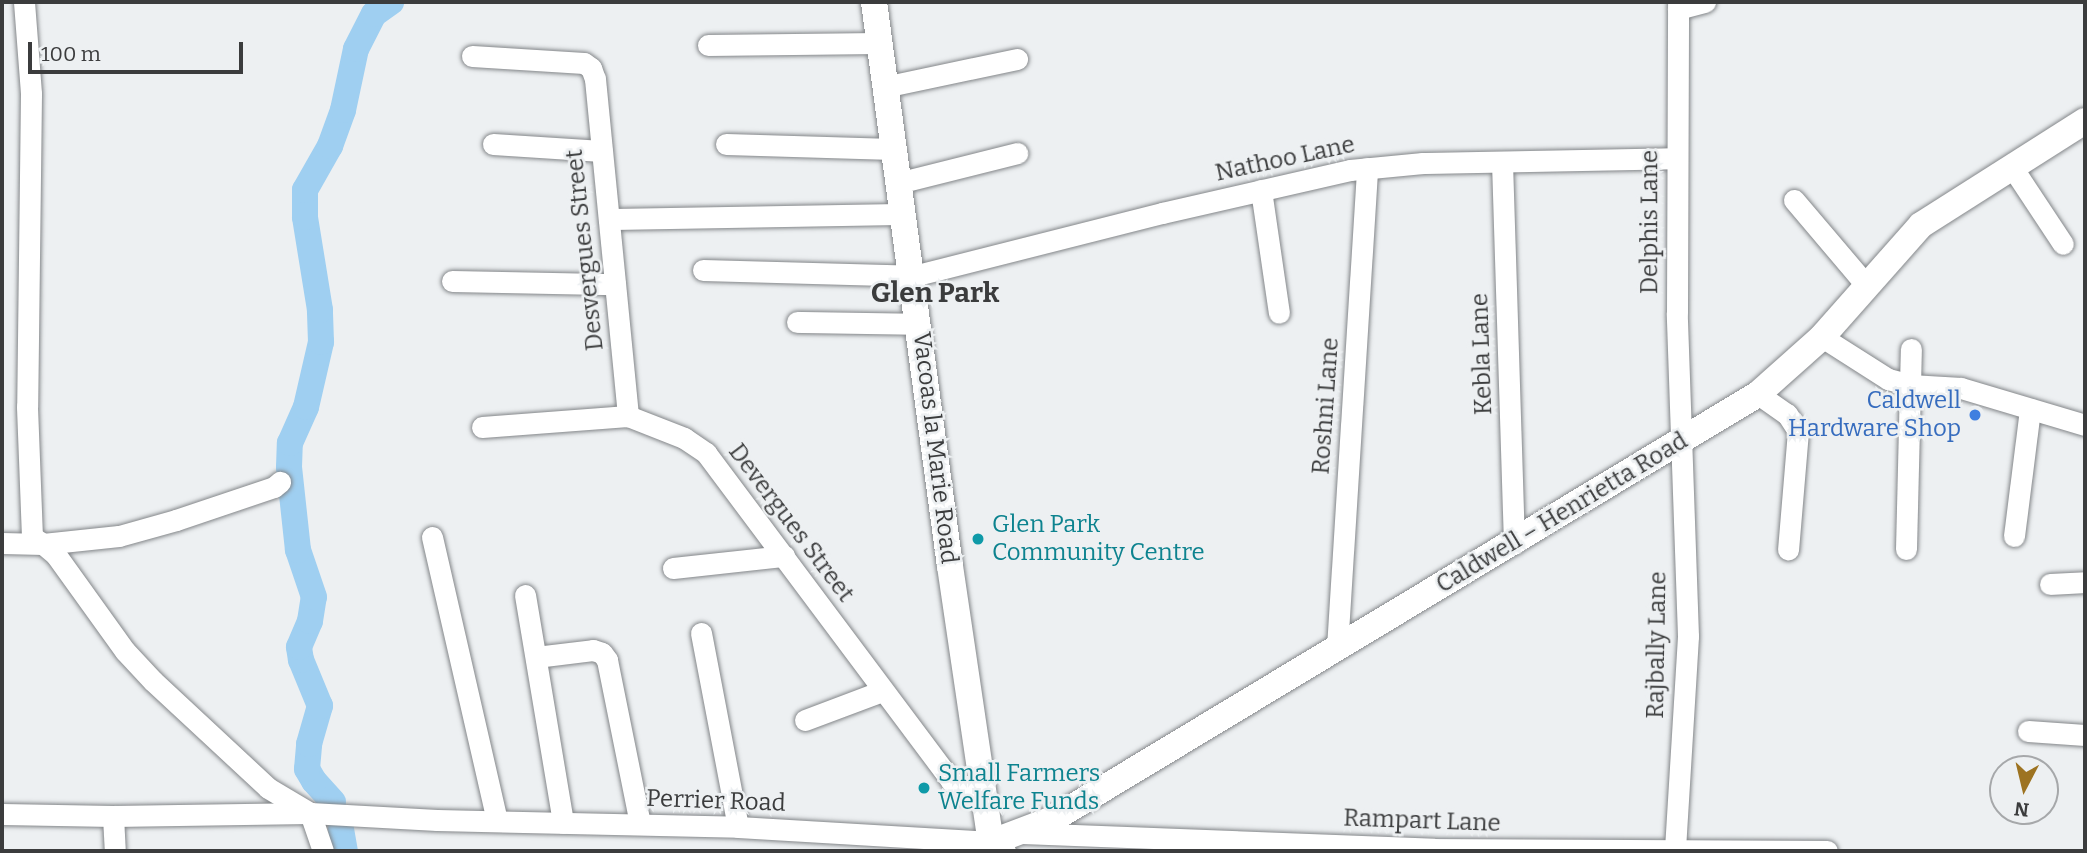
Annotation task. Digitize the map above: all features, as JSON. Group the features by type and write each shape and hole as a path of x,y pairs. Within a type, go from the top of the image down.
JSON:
{"main road":[{"name":"Vacoas la Marie Road","path":"874,2 983,797 1001,844"},
{"name":"Caldwell – Henrietta Road","path":"1001,844 1053,818 1514,544 1758,394 1787,372 1822,337 1921,225 2085,121"}],"street":[{"path":"24,2 31,94 27,407 32,537 56,555 125,651 153,681 268,788 310,813 323,851"},
{"path":"1678,6 1704,2"},
{"name":"Delphis Lane","path":"1678,6 1676,158 1679,442"},
{"path":"708,46 879,43"},
{"name":"Desvergues Street","path":"472,56 584,64 591,68 595,79 628,416"},
{"path":"884,87 1017,59"},
{"path":"493,144 602,151"},
{"path":"726,144 893,149"},
{"path":"898,183 1017,153"},
{"name":"Nathoo Lane","path":"703,270 913,276 1261,190 1367,168 1676,158"},
{"name":"Kebla Lane","path":"1503,162 1514,544"},
{"path":"2012,167 2063,244"},
{"name":"Roshni Lane","path":"1337,648 1367,168"},
{"path":"1261,190 1279,313"},
{"path":"1794,200 1866,285"},
{"path":"609,219 903,214"},
{"path":"452,281 615,284"},
{"path":"797,322 919,324"},
{"path":"1822,337 1874,372 1910,385 1961,388 2085,425"},
{"path":"1906,549 1911,349"},
{"path":"1758,394 1787,414 1798,431 1788,550"},
{"path":"2014,536 2029,409"},
{"name":"Devergues Street","path":"482,427 628,416 684,438 706,453 950,781 965,794 983,797"},
{"name":"Rajbally Lane","path":"1675,849 1688,636 1679,442"},
{"path":"2,543 43,544 95,540 149,529 274,487 280,482"},
{"path":"432,537 497,821"},
{"path":"673,568 783,556"},
{"path":"2050,584 2085,582"},
{"path":"525,595 563,823"},
{"path":"701,633 738,827"},
{"path":"536,657 593,650 602,653 607,660 640,824"},
{"path":"805,720 882,691"},
{"path":"2028,731 2085,735"},
{"name":"Perrier Road","path":"2,814 113,816 310,813 437,820 738,827 1001,844"},
{"path":"113,816 115,851"},
{"name":"Rampart Lane","path":"1001,844 1543,851 1826,851"}],"waterway":[{"path":"333,802 307,769 309,744 320,706 301,660 299,647 310,621 314,597 298,550 289,467 290,443 306,407 321,342 320,310 305,217 305,190 330,146 343,110 356,49 374,14 391,2"},
{"path":"341,829 345,851"}],"place":[{"name":"Caldwell Hardware Shop","path":"1975,415"},
{"name":"Glen Park Community Centre","path":"978,539"},
{"name":"Small Farmers Welfare Funds","path":"924,788"}],"district":[{"name":"Glen Park","path":"935,293"}]}
